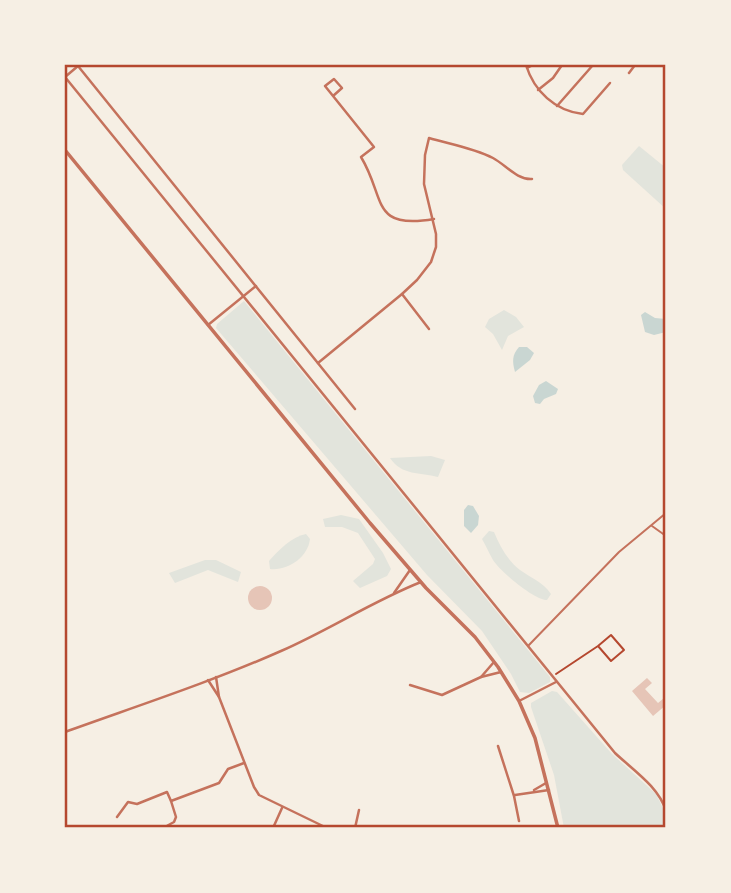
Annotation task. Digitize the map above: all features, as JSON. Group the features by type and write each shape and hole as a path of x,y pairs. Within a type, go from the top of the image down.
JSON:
{"street":[{"path":"533,65 526,67 538,90 558,106 583,114 610,83"},
{"path":"538,90 553,78 562,65"},
{"path":"558,106 593,65"},
{"path":"629,73 635,65"},
{"path":"355,409 78,66 65,77 556,682 615,753 663,800 666,811"},
{"path":"333,96 342,88 334,79 326,86 333,96 374,147 361,157 383,209 393,218 405,222 434,219"},
{"path":"318,363 402,294 431,262 436,247 434,219 424,184 425,155 429,138 494,158 525,179 532,178"},
{"path":"65,149 410,570 475,637 494,662 519,701 535,738 558,828"},
{"path":"208,325 256,286"},
{"path":"402,294 429,329"},
{"path":"394,593 410,570"},
{"path":"65,732 216,677 320,634 394,593 421,582"},
{"path":"481,677 494,662"},
{"path":"410,685 442,695 481,677 501,672"},
{"path":"216,677 219,696 258,794 327,828"},
{"path":"208,680 219,696"},
{"path":"519,701 556,682"},
{"path":"498,746 519,821"},
{"path":"171,801 219,783 228,769 244,763"},
{"path":"514,796 548,782"},
{"path":"531,791 549,790"},
{"path":"117,817 128,802 137,804 167,792 176,817 174,822 163,828"},
{"path":"273,828 282,808"},
{"path":"355,828 359,810"}],"lane":[{"path":"528,647 619,552 666,513"},
{"path":"651,526 666,536"}],"path":[{"path":"552,677 611,635 624,650 611,662 598,646"}],"shaded area":[{"path":"639,146 666,168 666,209 623,170 622,165"},
{"path":"244,301 550,677 550,682 529,693 520,692 482,631 427,575 216,328 217,324"},
{"path":"504,310 516,317 524,327 508,336 502,350 493,334 485,327 489,319"},
{"path":"645,312 655,318 666,319 666,332 654,335 645,332 641,315"},
{"path":"519,347 527,347 534,353 530,360 515,372 513,358"},
{"path":"546,381 558,389 556,394 544,399 540,404 535,403 533,396 539,385"},
{"path":"431,456 445,460 438,477 406,471 390,458"},
{"path":"468,505 473,506 479,516 478,525 471,533 464,526 464,510"},
{"path":"341,515 359,519 391,569 387,576 360,588 353,581 373,564 375,559 358,533 342,527 325,527 323,519"},
{"path":"489,531 494,532 515,566 548,590 551,594 547,600 526,590 497,565 482,539"},
{"path":"306,534 310,539 308,546 296,562 284,568 270,569 269,561 281,548"},
{"path":"205,560 216,560 241,572 238,582 208,570 175,583 169,573"},
{"path":"552,691 557,692 612,754 656,794 663,808 666,828 564,828 554,775 531,707 531,703"}],"building":[{"path":"260,586 268,590 272,598 268,606 260,610 252,606 248,598 252,590"},
{"path":"647,678 652,683 645,689 658,703 664,698 666,700 666,705 653,716 632,691"}]}
